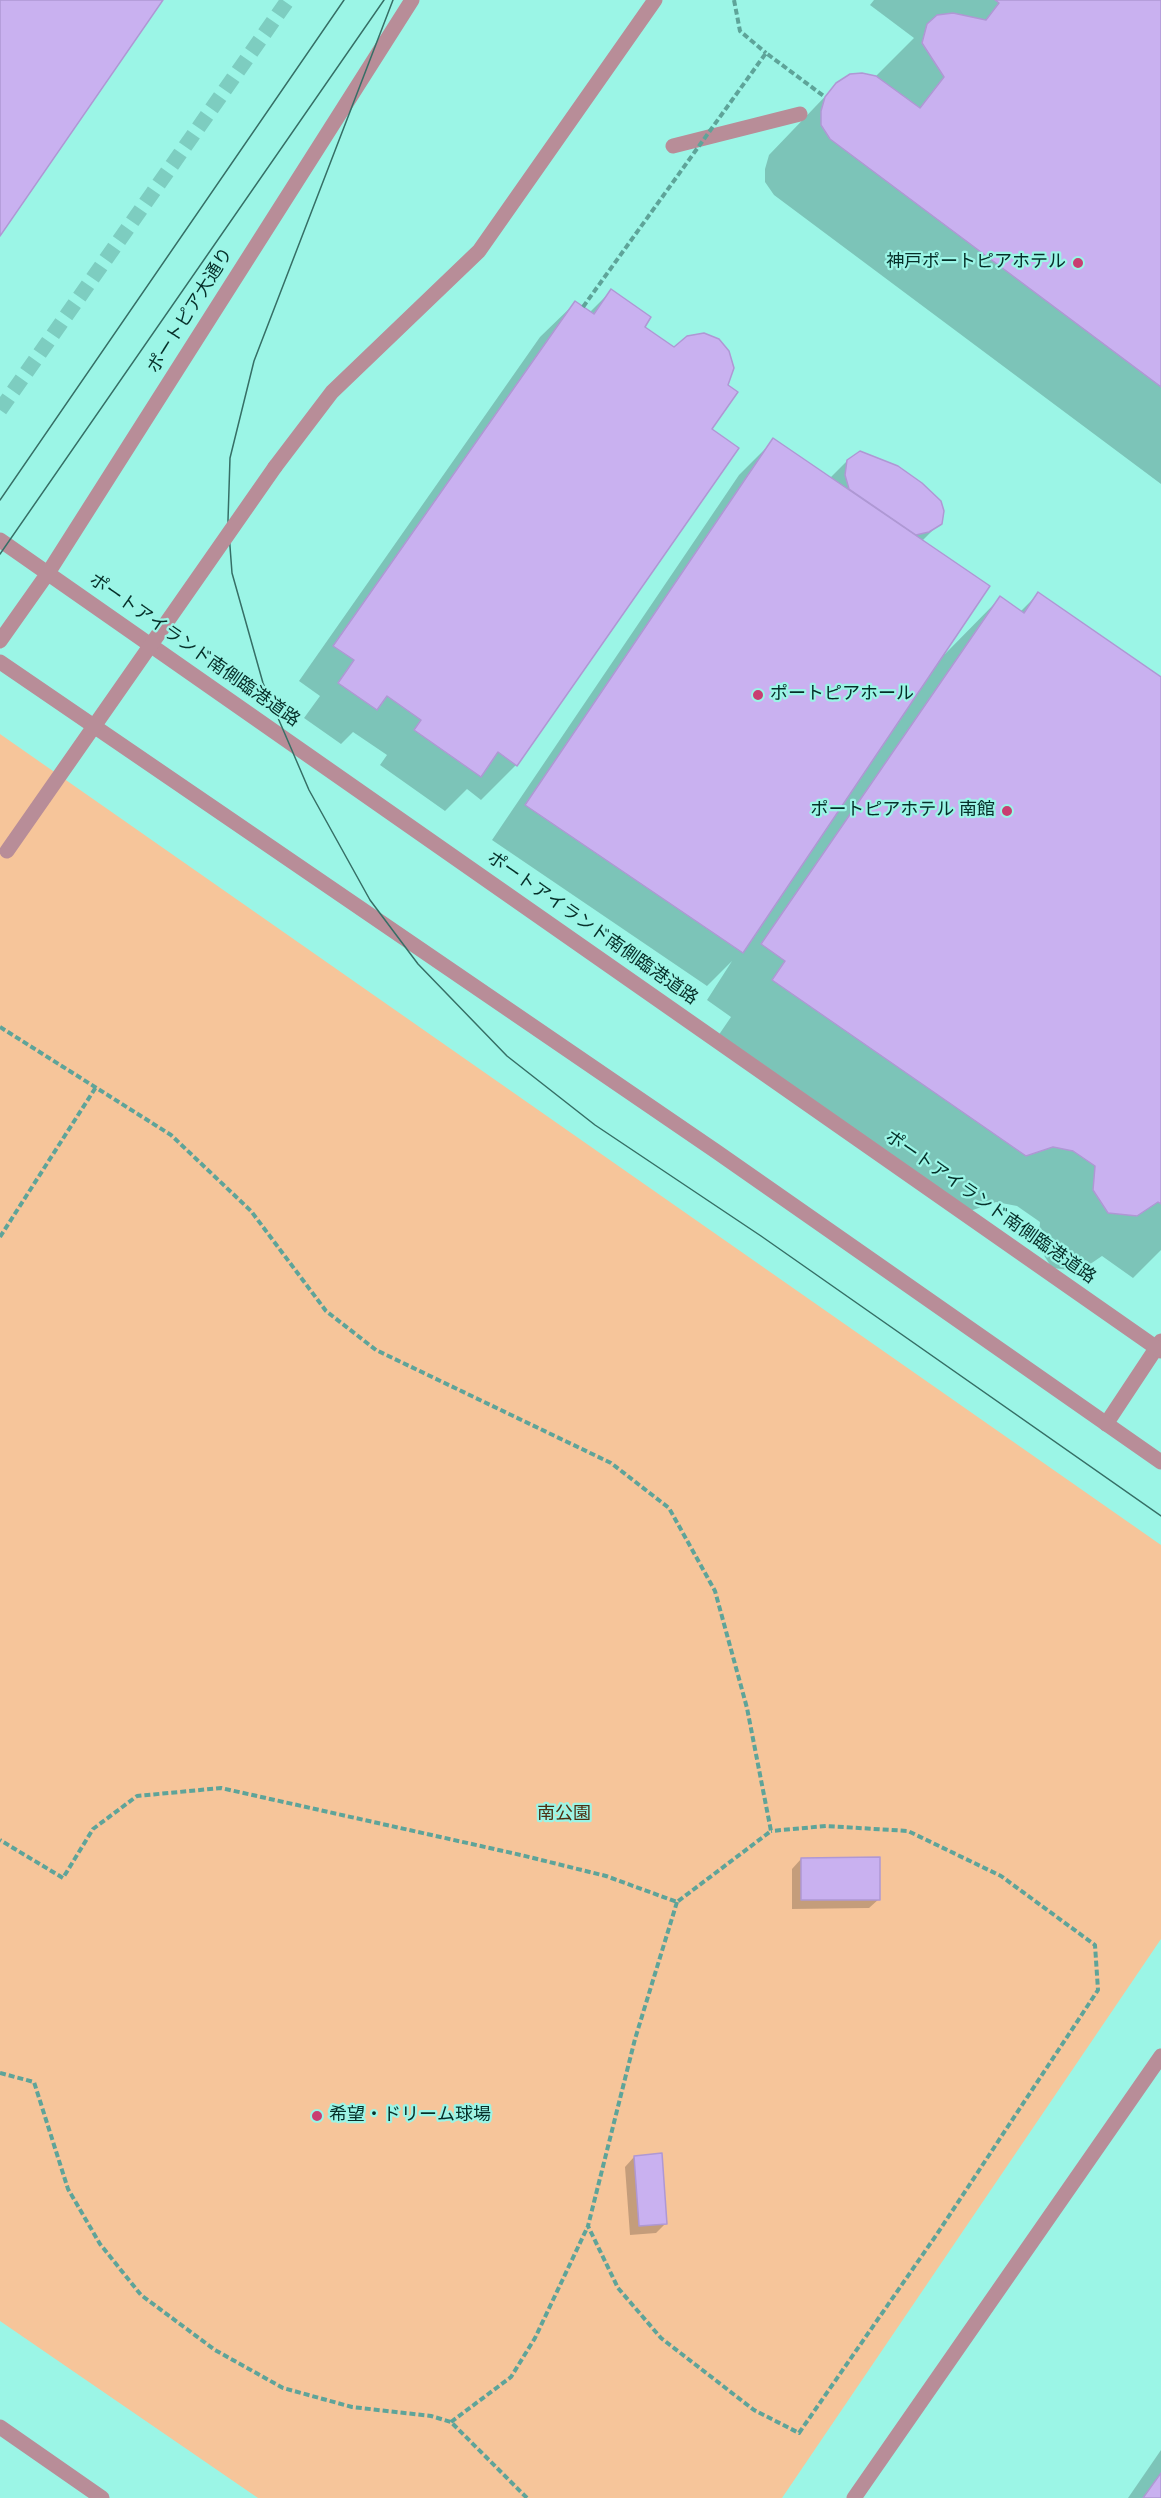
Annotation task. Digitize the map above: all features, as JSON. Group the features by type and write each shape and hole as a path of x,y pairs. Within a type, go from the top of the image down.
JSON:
{"street":[{"name":"ポートピア大通り","path":"0,641 48,573 412,0"},
{"path":"3,856 275,467 332,392 479,251 655,0"},
{"path":"673,146 800,114"},
{"name":"ポートアイランド南側臨港道路","path":"0,540 1159,1347"},
{"path":"0,662 717,1152 1161,1462"},
{"path":"1106,1424 1159,1347"},
{"path":"854,2498 1161,2056"},
{"path":"0,2427 102,2498"}],"path":[{"path":"734,0 740,31 825,97"},
{"path":"583,307 766,53"},
{"path":"0,1027 171,1135 251,1211 326,1311 376,1350 611,1463 669,1508 715,1591 747,1708 771,1832"},
{"path":"0,1238 96,1087"},
{"path":"0,1840 63,1878 93,1829 137,1796 221,1788 532,1857 606,1876 677,1902"},
{"path":"451,2422 511,2377 535,2338 588,2226 635,2039 677,1902 771,1832 826,1826 908,1831 990,1871 1095,1945 1098,1990 937,2234 799,2433 754,2410 661,2338 618,2288 588,2226"},
{"path":"0,2073 34,2082 68,2189 100,2244 141,2295 215,2350 284,2388 352,2407 431,2416 451,2422 527,2498"}],"green space":[{"name":"南公園","path":"0,734 1161,1545 1161,1939 782,2498 258,2498 0,2321"}],"building":[{"path":"0,0 163,0 0,236"},
{"name":"神戸ポートピアホテル","path":"995,0 1161,0 1161,387 830,139 821,125 821,111 825,97 836,83 850,74 862,73 876,76 920,108 944,77 922,43 927,24 937,15 953,13 986,20 999,3"},
{"path":"611,289 651,317 645,327 674,347 687,336 704,333 719,339 729,351 734,368 728,385 738,392 712,429 739,448 517,766 498,752 481,777 414,730 421,720 387,696 377,710 338,683 354,660 333,646 575,301 594,314"},
{"name":"ポートピアホール","path":"773,438 990,586 743,953 525,805"},
{"path":"860,451 898,466 922,483 941,501 944,511 942,524 929,532 916,535 849,489 845,475 847,460"},
{"name":"ポートピアホテル 南館","path":"1038,592 1161,677 1161,1204 1158,1202 1137,1216 1108,1213 1093,1190 1095,1166 1073,1151 1053,1147 1026,1156 772,980 785,961 761,944 1000,596 1024,613"},
{"path":"880,1857 880,1900 801,1900 801,1858"},
{"path":"662,2153 667,2224 639,2226 634,2156"},
{"path":"1161,2473 1161,2498 1143,2498"}],"tunnel":[{"path":"0,410 288,0"}],"tram line":[{"path":"0,500 344,0"},
{"path":"0,554 384,0"},
{"path":"393,0 254,361 230,458 228,520 232,573 263,683 309,790 370,900 418,964 507,1056 595,1125 761,1236 1161,1516"}],"place":[{"name":"神戸ポートピアホテル","path":"1078,263"},
{"name":"ポートピアホール","path":"758,695"},
{"name":"ポートピアホテル 南館","path":"1007,811"},
{"name":"希望・ドリーム球場","path":"317,2116"}]}
